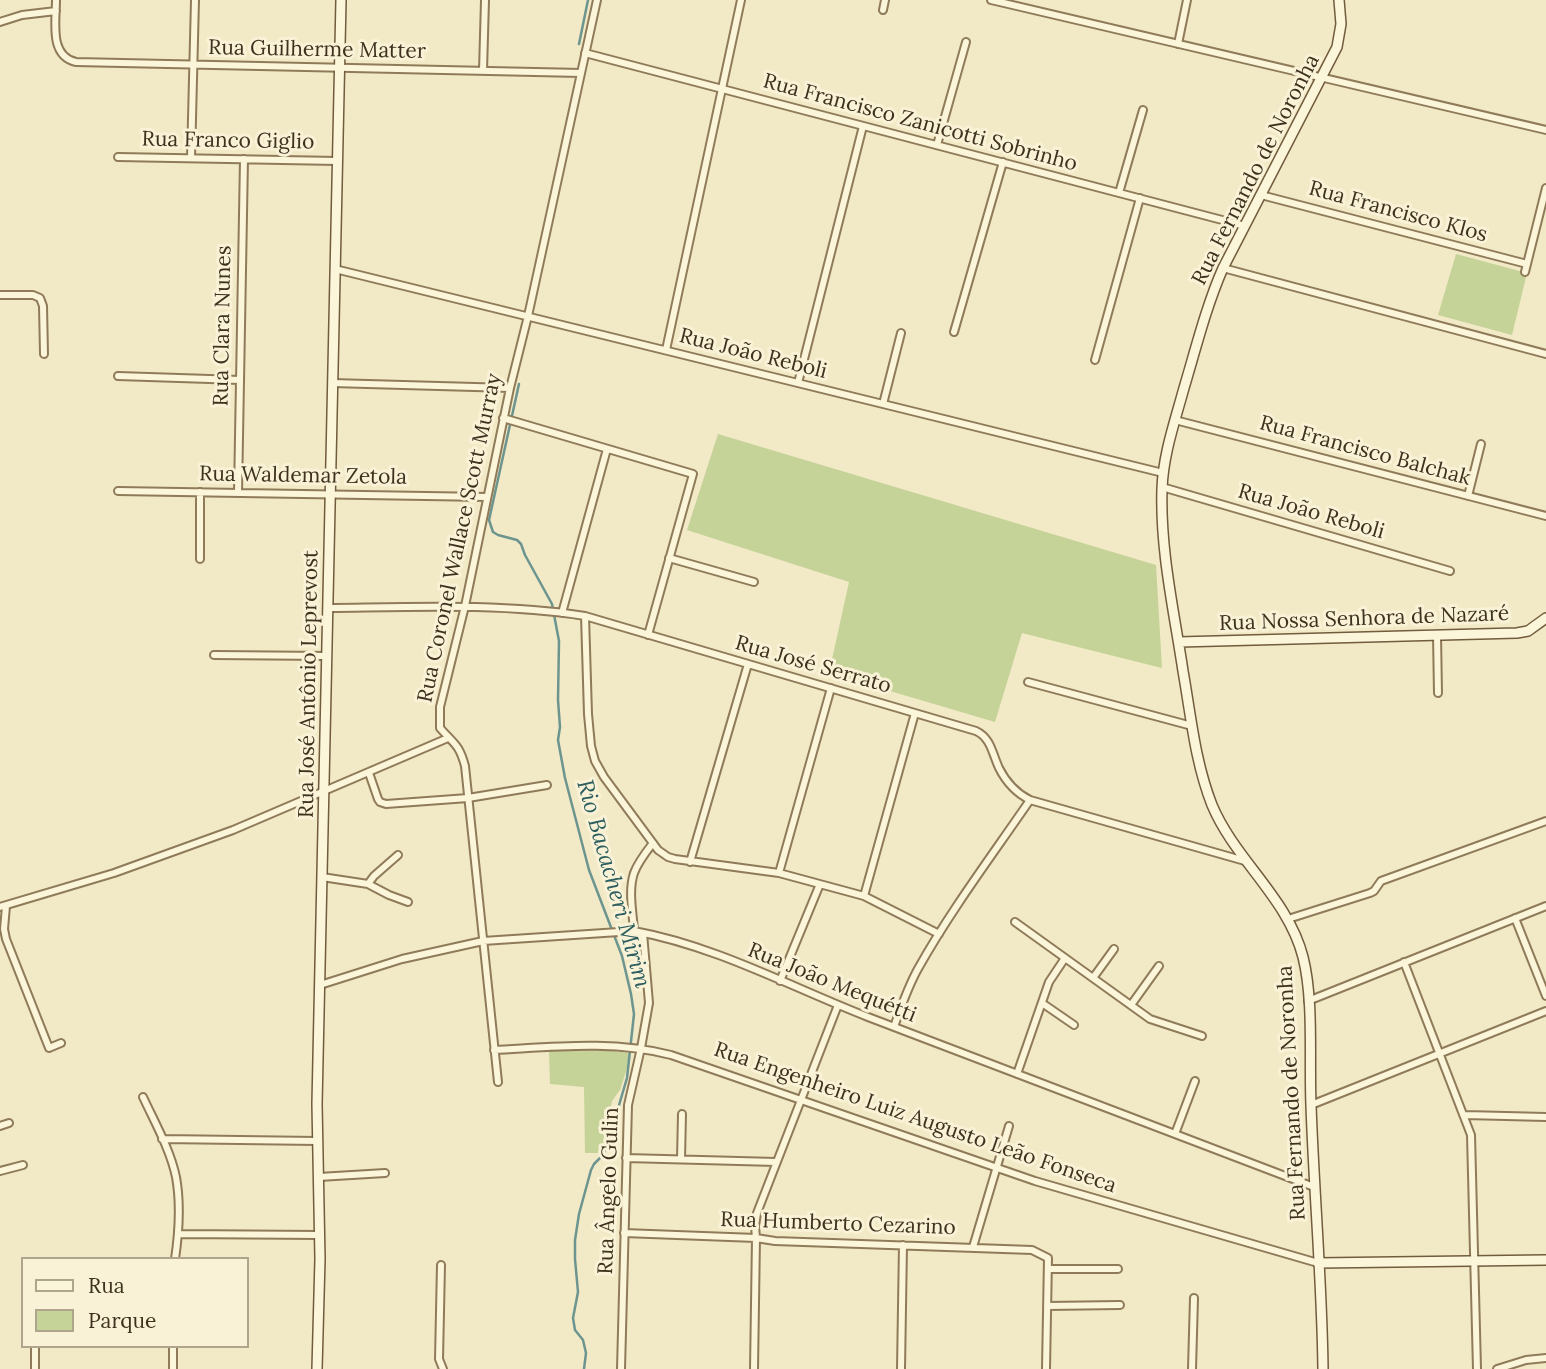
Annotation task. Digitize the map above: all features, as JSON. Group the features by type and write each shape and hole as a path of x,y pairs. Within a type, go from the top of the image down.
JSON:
{"street":[{"path":"0,22 22,15 56,11 56,0"},
{"path":"191,158 195,0"},
{"name":"Rua José Antônio Leprevost","path":"317,1369 320,1235 317,1141 341,0"},
{"path":"483,71 485,0"},
{"name":"Rua Coronel Wallace Scott Murray","path":"498,1082 465,766 462,753 440,728 440,707 465,606 503,418 597,0"},
{"path":"666,350 741,0"},
{"path":"883,9 885,0"},
{"path":"991,0 1546,130"},
{"path":"1178,44 1187,0"},
{"name":"Rua Fernando de Noronha","path":"1323,1369 1306,975 1302,954 1287,919 1228,836 1213,806 1201,770 1167,567 1162,487 1175,420 1211,297 1223,268 1333,55 1339,39 1339,0"},
{"name":"Rua Guilherme Matter","path":"56,11 58,49 69,61 76,62 581,73"},
{"path":"937,145 966,42"},
{"name":"Rua Francisco Zanicotti Sobrinho","path":"585,53 1245,226"},
{"path":"1119,193 1143,110"},
{"path":"798,383 863,126"},
{"name":"Rua Franco Giglio","path":"118,157 337,161"},
{"name":"Rua Clara Nunes","path":"238,493 244,159"},
{"path":"954,332 1003,162"},
{"path":"1525,272 1546,188"},
{"name":"Rua Francisco Klos","path":"1261,195 1527,264"},
{"path":"1095,360 1140,198"},
{"name":"Rua João Reboli","path":"335,268 1163,473"},
{"path":"1223,268 1546,354"},
{"path":"0,295 33,295 40,298 43,306 44,354"},
{"path":"883,404 901,333"},
{"path":"118,376 240,380"},
{"path":"332,383 510,388"},
{"path":"503,418 693,474 648,635"},
{"name":"Rua Francisco Balchak","path":"1175,420 1546,516"},
{"path":"1468,496 1481,444"},
{"path":"556,613 607,449"},
{"name":"Rua João Reboli","path":"1162,487 1450,571"},
{"name":"Rua Waldemar Zetola","path":"118,491 487,497"},
{"path":"200,492 200,558"},
{"path":"669,558 754,582"},
{"name":"Rua José Serrato","path":"328,608 465,606 585,616 981,733 988,738 998,766 1009,784 1030,800 1245,860"},
{"path":"585,616 587,714 594,761 658,850 668,857 690,862 779,873 864,896 939,934"},
{"name":"Rua Nossa Senhora de Nazaré","path":"1179,642 1517,634 1528,631 1546,618"},
{"path":"1437,635 1438,693"},
{"path":"214,655 327,656"},
{"path":"690,862 748,664"},
{"path":"1028,682 1192,726"},
{"path":"779,873 831,688"},
{"path":"864,896 915,713"},
{"path":"430,746 440,728"},
{"path":"61,1043 49,1048 6,939 3,906 88,882 258,820 448,738"},
{"path":"369,773 378,799 383,803 468,799 547,785"},
{"path":"894,1027 915,974 1030,800"},
{"path":"1287,919 1370,893 1381,881 1546,821"},
{"path":"634,931 633,874 653,843"},
{"path":"368,884 398,855"},
{"path":"322,877 368,884 408,902"},
{"path":"780,981 820,884"},
{"path":"1308,1000 1546,906"},
{"path":"1515,918 1546,996"},
{"path":"1015,922 1150,1019 1202,1035"},
{"name":"Rua João Mequétti","path":"320,985 402,959 483,942 634,931 719,956 894,1027 1314,1187"},
{"name":"Rua Ângelo Gulin","path":"621,1369 628,1105 649,1003 643,933"},
{"path":"1093,978 1114,949"},
{"path":"1017,1074 1049,982 1065,958"},
{"path":"1404,962 1470,1128 1477,1369"},
{"path":"1131,1005 1159,966"},
{"path":"1042,1003 1074,1026"},
{"path":"754,1369 757,1213 838,1005"},
{"path":"1311,1105 1546,1011"},
{"name":"Rua Engenheiro Luiz Augusto Leão Fonseca","path":"494,1050 602,1045 639,1048 671,1055 1050,1185 1318,1263"},
{"path":"1175,1134 1195,1081"},
{"path":"143,1097 162,1139 178,1188 179,1220 175,1257"},
{"path":"681,1159 682,1114"},
{"path":"1465,1115 1546,1117"},
{"path":"0,1126 9,1123"},
{"path":"973,1247 1009,1126"},
{"path":"162,1139 317,1141"},
{"path":"626,1158 776,1162"},
{"path":"0,1171 23,1165"},
{"path":"318,1177 385,1173"},
{"name":"Rua Humberto Cezarino","path":"624,1233 775,1241 1025,1248 1048,1258 1048,1269"},
{"path":"178,1234 320,1235"},
{"path":"901,1369 903,1245"},
{"path":"1318,1263 1546,1260"},
{"path":"441,1265 439,1359 443,1369"},
{"path":"1045,1369 1048,1269 1118,1269"},
{"path":"1192,1369 1194,1298"},
{"path":"1047,1306 1120,1305"},
{"path":"35,1348 35,1369"},
{"path":"173,1348 173,1369"},
{"path":"1497,1369 1526,1360 1546,1358"}],"green space":[{"path":"1456,254 1527,273 1512,335 1438,315"},
{"path":"718,434 1156,565 1162,668 1022,633 995,722 829,673 849,582 687,530"},
{"path":"605,1050 629,1053 627,1068 620,1090 612,1101 614,1114 603,1153 585,1153 584,1087 550,1084 549,1051"}],"waterway":[{"name":"Rio Bacacheri Mirim","path":"579,44 588,0"},
{"name":"Rio Bacacheri Mirim","path":"519,384 489,520 493,532 517,540 521,544 552,604 559,641 558,740 565,778 589,870 622,956 634,1014 627,1078 603,1155 591,1170 575,1240 578,1292 573,1318 575,1330 583,1340 586,1353 584,1369"}]}
